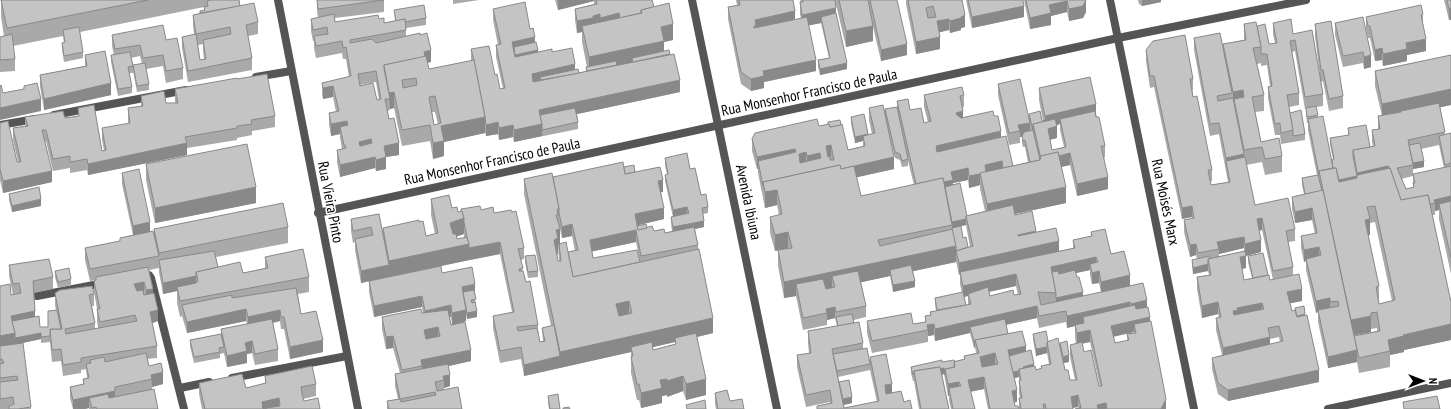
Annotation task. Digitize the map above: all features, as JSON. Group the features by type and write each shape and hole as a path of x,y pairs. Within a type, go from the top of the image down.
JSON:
{"street":[{"name":"Rua Vieira Pinto","path":"278,0 318,213 358,409"},
{"name":"Avenida Ibiuna","path":"692,0 777,409"},
{"name":"Rua Moisés Marx","path":"1110,0 1194,409"},
{"name":"Rua Monsenhor Francisco de Paula","path":"318,213 1118,38 1306,0"},
{"path":"247,79 291,71"},
{"path":"0,125 194,88"},
{"path":"130,278 146,275 152,278 184,409"},
{"path":"37,296 115,281"},
{"path":"180,388 347,356"},
{"path":"1328,409 1451,384"}],"building":[{"path":"1,0 148,0 7,28"},
{"path":"239,0 240,6 200,13 200,11 205,10 204,7 208,6 207,1"},
{"path":"317,0 384,0 318,9"},
{"path":"596,0 652,0 654,7 641,10 641,13 620,18 619,13 600,18 600,14 593,16 593,18 577,21 575,9 597,4"},
{"path":"739,0 793,0 795,11 755,20 756,25 754,28 807,17 816,60 763,71 764,76 751,79 741,72 728,7 740,5"},
{"path":"803,0 835,0 836,8 802,15 800,2 803,2"},
{"path":"839,0 868,0 873,26 846,31"},
{"path":"870,0 897,0 907,44 881,50"},
{"path":"908,0 962,0 965,15 961,18 950,21 949,19 937,21 940,37 916,42","holes":["933,6 936,17 928,18 926,8"]},
{"path":"968,0 1023,0 1024,6 972,17"},
{"path":"1026,0 1086,0 1083,6 1069,9 1067,1 1049,5 1051,13 1030,18"},
{"path":"1447,0 1451,0 1451,8 1449,9"},
{"path":"525,2 530,29 533,28 535,37 512,42 515,57 552,49 552,52 572,48 575,64 532,74 533,82 674,54 680,80 539,110 542,124 514,130 513,125 499,128 498,122 486,125 471,49 489,46 495,75 497,74 500,89 505,88 496,45 501,44 493,9"},
{"path":"254,3 258,22 246,25 252,58 188,71 182,37 196,34 193,15","holes":["230,27 231,34 203,40 206,59 200,60 196,34"]},
{"path":"669,3 673,24 661,27 664,41 589,57 582,26 642,13 641,10"},
{"path":"424,5 426,18 405,22 405,19 396,21 394,10"},
{"path":"1421,5 1423,14 1421,15 1426,39 1406,43 1407,49 1383,54 1382,48 1375,50 1370,26 1368,26 1366,17"},
{"path":"836,13 847,63 820,69 818,60 830,58 821,17"},
{"path":"334,14 335,22 378,15 379,19 384,18 384,23 405,19 406,30 350,40 350,43 372,39 376,43 420,33 420,35 427,33 431,50 424,52 425,57 384,65 390,99 385,99 389,119 394,118 399,143 384,146 386,157 376,160 375,157 340,165 337,150 346,148 340,127 348,125 347,121 331,124 329,113 339,111 333,86 323,88 322,83 351,76 346,47 343,48 342,41 316,46 314,36 328,34 327,27 313,30 311,19","holes":["376,71 381,99 377,100 373,83 360,86 358,74","371,139 372,143 360,146 359,142"]},
{"path":"1363,17 1371,55 1364,57 1363,52 1343,56 1335,23"},
{"path":"1291,19 1293,34 1312,30 1323,94 1305,97 1295,40 1290,41 1299,93 1287,95 1293,130 1281,133 1280,123 1275,124 1268,87 1272,86 1267,54 1261,54 1257,26 1265,24 1269,44 1277,43 1273,23"},
{"path":"1331,21 1343,96 1329,99 1323,70 1321,70 1315,24"},
{"path":"1256,22 1261,47 1253,48 1264,95 1252,97 1261,142 1279,138 1282,156 1265,159 1262,147 1244,150 1234,99 1244,97 1243,90 1233,92 1223,44 1246,40 1244,24"},
{"path":"163,25 166,40 177,38 183,68 166,71 163,55 143,58 140,45 115,49 112,35"},
{"path":"79,27 83,52 64,56 62,43 65,42 63,30"},
{"path":"1220,33 1232,93 1217,96 1218,101 1233,98 1244,154 1226,158 1219,123 1210,124 1194,38"},
{"path":"12,34 15,59 0,60 0,37"},
{"path":"1185,35 1193,79 1190,79 1193,97 1197,96 1212,170 1208,170 1211,185 1230,182 1226,161 1245,157 1255,205 1288,198 1295,229 1286,231 1293,267 1273,271 1262,218 1257,219 1261,240 1245,244 1244,237 1217,242 1219,249 1198,253 1196,244 1190,245 1184,220 1194,218 1192,206 1182,208 1154,76 1150,76 1146,50 1153,41"},
{"path":"536,42 538,50 515,55 514,47"},
{"path":"669,50 670,54 633,62 632,58"},
{"path":"105,51 111,83 44,99 40,75 87,66 85,55"},
{"path":"130,52 133,66 128,67 132,87 118,89 111,55"},
{"path":"1451,55 1451,89 1382,104 1375,71"},
{"path":"426,56 429,69 474,60 485,117 441,126 444,141 433,143 430,125 402,130 394,92 389,93 384,65","holes":["416,78 417,85 403,88 402,80","435,96 441,123 434,125 429,97"]},
{"path":"616,61 617,65 587,71 586,67"},
{"path":"145,63 149,84 137,86 133,65"},
{"path":"578,69 579,73 541,80 540,77"},
{"path":"267,74 275,116 251,120 252,124 237,126 237,128 185,137 187,143 88,164 87,159 70,162 70,156 53,159 46,130 42,130 52,171 3,181 0,169 0,123 8,121 17,162 21,162 13,128 28,126 25,117 63,111 65,118 79,116 78,108 94,105 102,151 106,150 102,128 130,123 128,108 143,106 141,96 164,91 166,103 178,103 175,89"},
{"path":"1090,77 1096,104 1045,116 1039,88"},
{"path":"1020,79 1030,123 1018,125 1020,131 1009,133 998,84"},
{"path":"37,83 41,99 0,108 1,85 3,93 24,89 24,86"},
{"path":"962,87 964,95 960,96 963,111 956,113 957,115 961,118 993,111 994,116 998,116 1001,131 936,146 937,152 1006,136 1013,166 1003,168 1002,161 985,165 986,172 980,174 969,176 968,168 951,172 953,180 944,182 943,178 916,184 897,101 908,99 910,110 921,108 924,123 931,121 924,95"},
{"path":"1439,103 1445,132 1408,140 1413,165 1397,168 1406,189 1414,187 1413,183 1415,183 1413,174 1451,166 1451,196 1434,200 1435,203 1430,204 1428,195 1401,200 1388,166 1357,173 1353,150 1375,146 1372,130 1380,129 1378,116"},
{"path":"883,105 894,157 841,169 840,165 763,182 763,186 758,161 796,152 795,149 757,157 752,139 755,133 817,119 819,126 829,124 830,127 842,124 848,150 865,146 863,136 875,133 869,108","holes":["831,145 834,160 830,160 830,157 828,157 826,146","806,152 807,156 820,153 821,158 800,163 799,154"]},
{"path":"1316,106 1318,115 1307,117 1306,108"},
{"path":"897,107 908,159 902,161 900,154 895,152 885,109"},
{"path":"575,108 578,122 542,130 540,115"},
{"path":"1301,110 1305,134 1293,136 1290,113"},
{"path":"1040,111 1042,121 1050,121 1033,124 1033,130 1029,114"},
{"path":"1095,111 1096,117 1099,117 1105,146 1101,146 1108,177 1077,184 1070,153 1059,156 1058,152 1041,156 1041,159 1033,124 1055,119 1057,126 1048,129 1052,150 1066,147 1060,119"},
{"path":"864,114 868,134 855,137 851,117"},
{"path":"1323,116 1333,168 1319,171 1319,175 1308,119"},
{"path":"840,120 841,125 830,127 828,124 828,122"},
{"path":"1366,125 1370,147 1353,150 1357,176 1339,180 1336,168 1333,168 1332,160 1334,159 1330,138 1349,135 1348,128"},
{"path":"1033,130 1040,160 1030,162 1025,140 1023,141 1022,136 1024,132"},
{"path":"1451,133 1451,163 1445,165 1439,136"},
{"path":"1420,143 1424,161 1413,163 1409,145"},
{"path":"247,144 256,187 155,208 146,164"},
{"path":"1058,152 1066,187 987,204 980,173 1040,160 1041,156"},
{"path":"687,153 690,169 695,168 701,195 706,194 708,207 702,208 704,221 673,227 671,217 689,213 687,207 673,210 665,175 668,174 665,158"},
{"path":"623,162 625,174 660,167 663,180 658,181 664,208 635,214 638,230 652,226 654,231 664,229 665,233 694,227 698,245 641,256 636,230 590,240 593,258 637,250 640,262 573,277 568,252 578,250 572,224 562,227 553,177"},
{"path":"634,165 635,172 625,174 624,167"},
{"path":"840,165 841,169 854,166 861,196 943,178 952,225 878,240 880,246 953,229 956,246 784,282 778,250 792,248 788,232 775,235 770,217 782,214 777,190 765,192 763,182"},
{"path":"1336,168 1339,182 1357,178 1357,175 1390,168 1401,200 1428,195 1451,302 1451,324 1388,340 1390,351 1359,358 1354,336 1380,331 1377,312 1371,313 1371,316 1351,320 1319,171","holes":["1375,206 1395,300 1379,304 1376,287 1379,286 1365,220 1370,219 1367,207"]},
{"path":"139,169 150,222 133,226 122,173"},
{"path":"552,173 559,209 557,209 558,215 556,215 560,229 556,230 558,238 554,240 558,261 561,261 559,244 566,242 573,277 699,249 713,318 560,352 524,179","holes":["629,301 632,313 619,316 616,304"]},
{"path":"1318,175 1322,191 1305,194 1302,178"},
{"path":"960,183 967,216 966,219 952,222 945,187"},
{"path":"39,187 41,199 12,206 9,194"},
{"path":"1323,190 1357,350 1328,357 1318,310 1339,306 1338,301 1330,302 1330,298 1316,301 1306,259 1321,255 1319,247 1304,250 1301,236 1317,233 1312,208 1295,212 1292,197"},
{"path":"449,195 452,208 457,207 458,212 462,211 464,218 450,223 453,234 456,234 457,239 467,237 469,244 389,261 383,228 419,220 419,222 423,221 426,236 438,233 431,199"},
{"path":"1451,201 1451,258 1439,204"},
{"path":"283,203 288,227 159,253 154,229"},
{"path":"1013,205 1015,215 1032,211 1036,231 1018,236 1056,228 1059,241 959,263 956,251 973,246 966,216"},
{"path":"480,206 481,210 493,207 494,213 511,210 512,212 516,211 524,248 518,249 523,268 519,269 519,271 523,271 526,282 530,281 538,325 517,327 518,331 537,328 540,342 545,341 542,328 554,325 560,356 524,365 521,347 500,351 493,316 514,312 500,242 469,248 464,218 461,211 461,209"},
{"path":"379,214 389,265 361,271 355,239 373,235 371,227 353,231 351,219"},
{"path":"646,224 647,228 638,230 637,226"},
{"path":"961,226 963,238 966,237 968,247 956,251 952,228"},
{"path":"1105,229 1111,254 1124,251 1130,275 1101,282 1099,271 1092,273 1090,264 1098,262 1096,257 1051,267 1056,293 1038,292 1041,305 1143,283 1147,300 1131,304 1130,302 1067,316 1066,311 1039,316 1037,306 935,329 934,324 927,325 928,330 872,341 867,321 911,313 913,324 926,322 925,316 931,315 930,312 971,304 968,294 988,287 990,296 1013,290 1014,295 1021,294 1016,274 963,286 960,272 1075,248 1073,240 1092,236 1091,232"},
{"path":"153,231 159,256 90,269 85,248 120,241 120,238"},
{"path":"303,249 309,277 180,301 177,287 196,283 198,281 196,272 240,262 243,273 268,268 265,257"},
{"path":"214,251 218,267 196,272 196,276 163,283 159,260"},
{"path":"1245,251 1246,256 1240,257 1244,280 1269,275 1270,280 1299,274 1302,289 1287,292 1292,311 1295,310 1297,317 1307,315 1319,370 1228,390 1218,383 1212,358 1283,341 1279,326 1268,328 1270,337 1223,348 1216,318 1221,317 1218,302 1202,306 1197,277 1211,275 1208,259","holes":["1262,303 1264,309 1234,315 1233,311 1238,310 1237,308"]},
{"path":"1263,253 1268,275 1253,278 1248,256"},
{"path":"535,255 538,271 528,272 525,256"},
{"path":"1209,256 1210,258 1208,259 1208,264 1193,268 1192,260"},
{"path":"49,259 53,277 33,281 35,311 11,316 15,333 0,336 0,286 10,284 11,295 21,293 19,283 13,284 9,265"},
{"path":"911,265 915,281 893,285 890,270"},
{"path":"441,266 442,273 472,267 475,284 462,287 466,310 452,313 451,305 425,311 422,296 374,306 369,281"},
{"path":"148,267 153,289 146,290 144,282 134,284 137,291 143,290 144,295 154,293 158,310 150,312 157,346 81,358 81,362 63,365 61,349 52,350 50,329 62,329 55,293 60,290 92,286 94,294 89,295 95,323 65,329 66,334 137,321 135,315 100,322 97,309 100,309 94,281 96,280 96,277"},
{"path":"69,268 71,279 58,282 55,271"},
{"path":"1075,270 1077,277 1079,277 1083,292 1056,298 1052,272 1058,271 1059,274"},
{"path":"858,271 866,306 836,312 835,307 826,309 827,313 803,318 796,284 823,279 826,289 835,287 832,276"},
{"path":"296,288 301,314 316,311 323,340 290,347 284,317 281,317 280,310 248,317 246,309 187,322 182,305 232,295 232,298"},
{"path":"474,290 476,299 471,300 472,303 475,302 477,311 467,313 463,292"},
{"path":"963,292 966,305 937,310 935,298"},
{"path":"1135,305 1136,309 1148,307 1150,317 1111,326 1115,343 1129,340 1127,334 1136,333 1134,324 1151,321 1166,399 1161,409 1107,409 1106,403 1097,405 1098,409 1075,409 1081,408 1078,395 1071,397 1073,409 1046,409 1045,404 1043,404 1044,409 1021,409 1019,398 1022,398 1019,381 1021,380 1019,369 1035,366 1036,370 1042,368 1041,366 1051,364 1047,342 1058,338 1065,370 1068,370 1070,380 1077,380 1070,345 1082,342 1084,352 1091,350 1099,386 1102,386 1090,330 1077,333 1075,325 1084,323 1083,317"},
{"path":"1304,306 1305,314 1297,316 1295,308"},
{"path":"421,309 422,313 448,310 451,325 465,322 471,350 421,360 422,366 402,370 393,336 386,337 382,317","holes":["438,327 440,336 426,339 424,330"]},
{"path":"57,310 61,329 50,329 50,336 41,337 41,333 15,338 12,321 39,316 40,327 48,327 48,311"},
{"path":"852,314 854,323 838,326 836,317"},
{"path":"272,319 278,349 255,354 252,341 245,343 247,351 227,356 221,329"},
{"path":"1005,319 1008,334 974,341 970,327"},
{"path":"859,322 863,343 832,349 844,408 879,401 870,357 886,354 892,384 885,385 886,394 901,391 904,402 910,400 912,409 817,409 817,406 832,403 830,390 806,395 797,355 811,353 808,331"},
{"path":"1022,331 1026,346 1008,350 1017,390 1012,391 1015,406 1018,406 1019,409 990,409 984,377 968,380 975,409 953,409 949,388 961,386 959,382 948,384 945,369 955,367 954,362 965,359 964,356 979,353 975,340","holes":["995,353 998,364 982,367 980,357"]},
{"path":"1046,331 1048,341 1047,347 1036,349 1033,334"},
{"path":"696,333 706,379 686,384 683,376 667,381 667,379 660,380 662,388 641,393 639,384 637,384 631,357 633,356 631,347 652,342 653,350 676,344 675,338"},
{"path":"221,334 224,347 219,348 220,352 194,357 190,340"},
{"path":"1067,341 1069,355 1063,357 1060,343"},
{"path":"23,343 31,407 9,409 9,406 14,404 13,397 0,399 0,382 18,380 17,376 0,378 0,364 4,363 2,359 0,360 0,346"},
{"path":"867,348 870,364 837,371 833,354"},
{"path":"1031,350 1034,364 1023,367 1024,368 1019,369 1019,371 1013,372 1009,356"},
{"path":"146,353 149,366 161,363 163,372 151,375 152,379 115,387 115,391 73,400 70,387 84,384 83,379 89,378 86,364 91,363 90,360 104,357 105,362"},
{"path":"942,360 942,362 955,361 954,367 945,369 945,375 944,368 940,369 940,367 914,371 913,375 911,367"},
{"path":"448,364 450,375 443,376 444,380 435,382 437,391 458,387 462,409 389,409 387,401 400,399 395,374","holes":["435,392 436,395 401,402 400,399"]},
{"path":"312,366 316,384 301,387 302,394 304,401 318,398 320,409 266,408 280,406 279,398 262,402 263,409 205,409 199,383 242,374 246,388 266,383 265,376"},
{"path":"940,367 949,409 921,409 914,371"},
{"path":"849,380 852,397 843,399 839,382"},
{"path":"154,389 158,409 97,409 96,407 92,408 89,398 108,394 109,398"},
{"path":"727,390 730,401 742,399 744,409 718,409 715,393"},
{"path":"558,394 560,409 550,409 548,396"},
{"path":"1437,396 1440,409 1404,409 1403,402"},
{"path":"705,400 706,409 687,409 686,405"}]}
